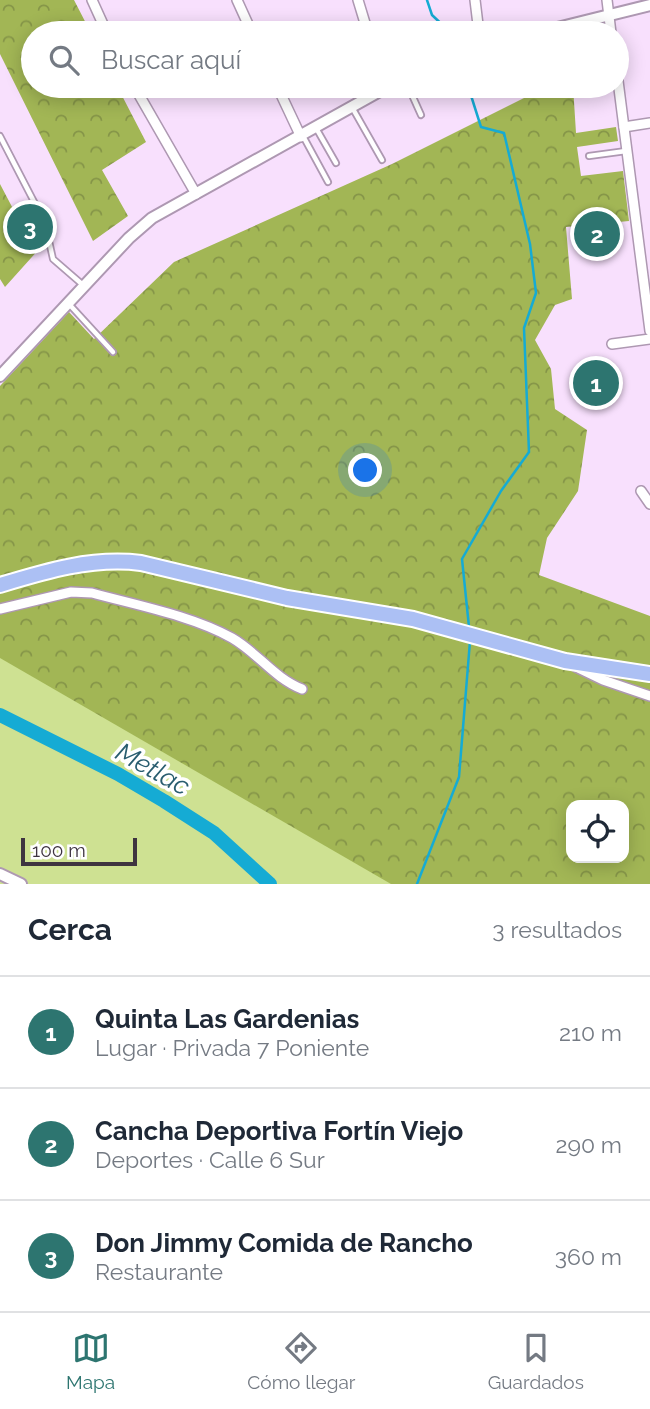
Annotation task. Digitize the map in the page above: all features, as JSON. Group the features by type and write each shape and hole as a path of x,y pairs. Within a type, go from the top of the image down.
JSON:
{"main road":[{"path":"0,585 70,566 118,561 141,563 287,598 413,619 565,661 650,674"}],"street":[{"path":"92,0 102,21"},
{"path":"237,0 247,21"},
{"path":"358,0 364,21"},
{"path":"475,0 478,21"},
{"path":"607,0 610,21"},
{"path":"582,21 650,5"},
{"path":"141,98 196,194"},
{"path":"283,98 302,136"},
{"path":"0,376 152,218 367,98"},
{"path":"620,98 642,229 650,331"},
{"path":"624,127 650,123"},
{"path":"612,344 650,339"},
{"path":"641,491 650,504"},
{"path":"0,609 71,592 104,596 229,636 254,652 283,681 302,689"},
{"path":"565,661 603,680 650,696"},
{"path":"0,874 21,884"}],"lane":[{"path":"413,98 421,115"},
{"path":"352,108 382,160"},
{"path":"316,128 336,163"},
{"path":"0,136 45,223 52,259 84,286"},
{"path":"302,136 328,182"},
{"path":"589,156 627,151"},
{"path":"68,303 113,352"}],"green space":[{"path":"0,0 74,0 85,21 21,21 21,96 0,54"},
{"path":"22,98 123,98 146,142 102,170 128,216 93,241"},
{"path":"524,98 574,98 576,133 616,127 618,141 577,147 581,176 623,171 629,221 566,227 572,299 555,305 535,340 551,369 555,409 587,430 578,491 547,538 539,575 650,616 650,884 291,884 0,702 0,386 69,312 94,339 174,262 392,164"},
{"path":"0,184 31,243 40,248 5,287 0,279"},
{"path":"613,224 616,240 580,245 578,228"},
{"path":"0,658 391,884 0,884"}],"waterway":[{"path":"427,0 432,15 438,21"},
{"path":"469,627 462,559 501,491 529,452 524,328 536,293 530,244 504,133 481,127 472,98"},
{"path":"417,884 459,777 470,641"},
{"name":"Metlac","path":"0,715 118,774 164,801 214,833 270,884"}],"place":[{"name":"Don Jimmy Comida de Rancho","path":"30,227"},
{"name":"Cancha Deportiva Fortín Viejo","path":"597,234"},
{"name":"Quinta Las Gardenias","path":"596,383"}]}
